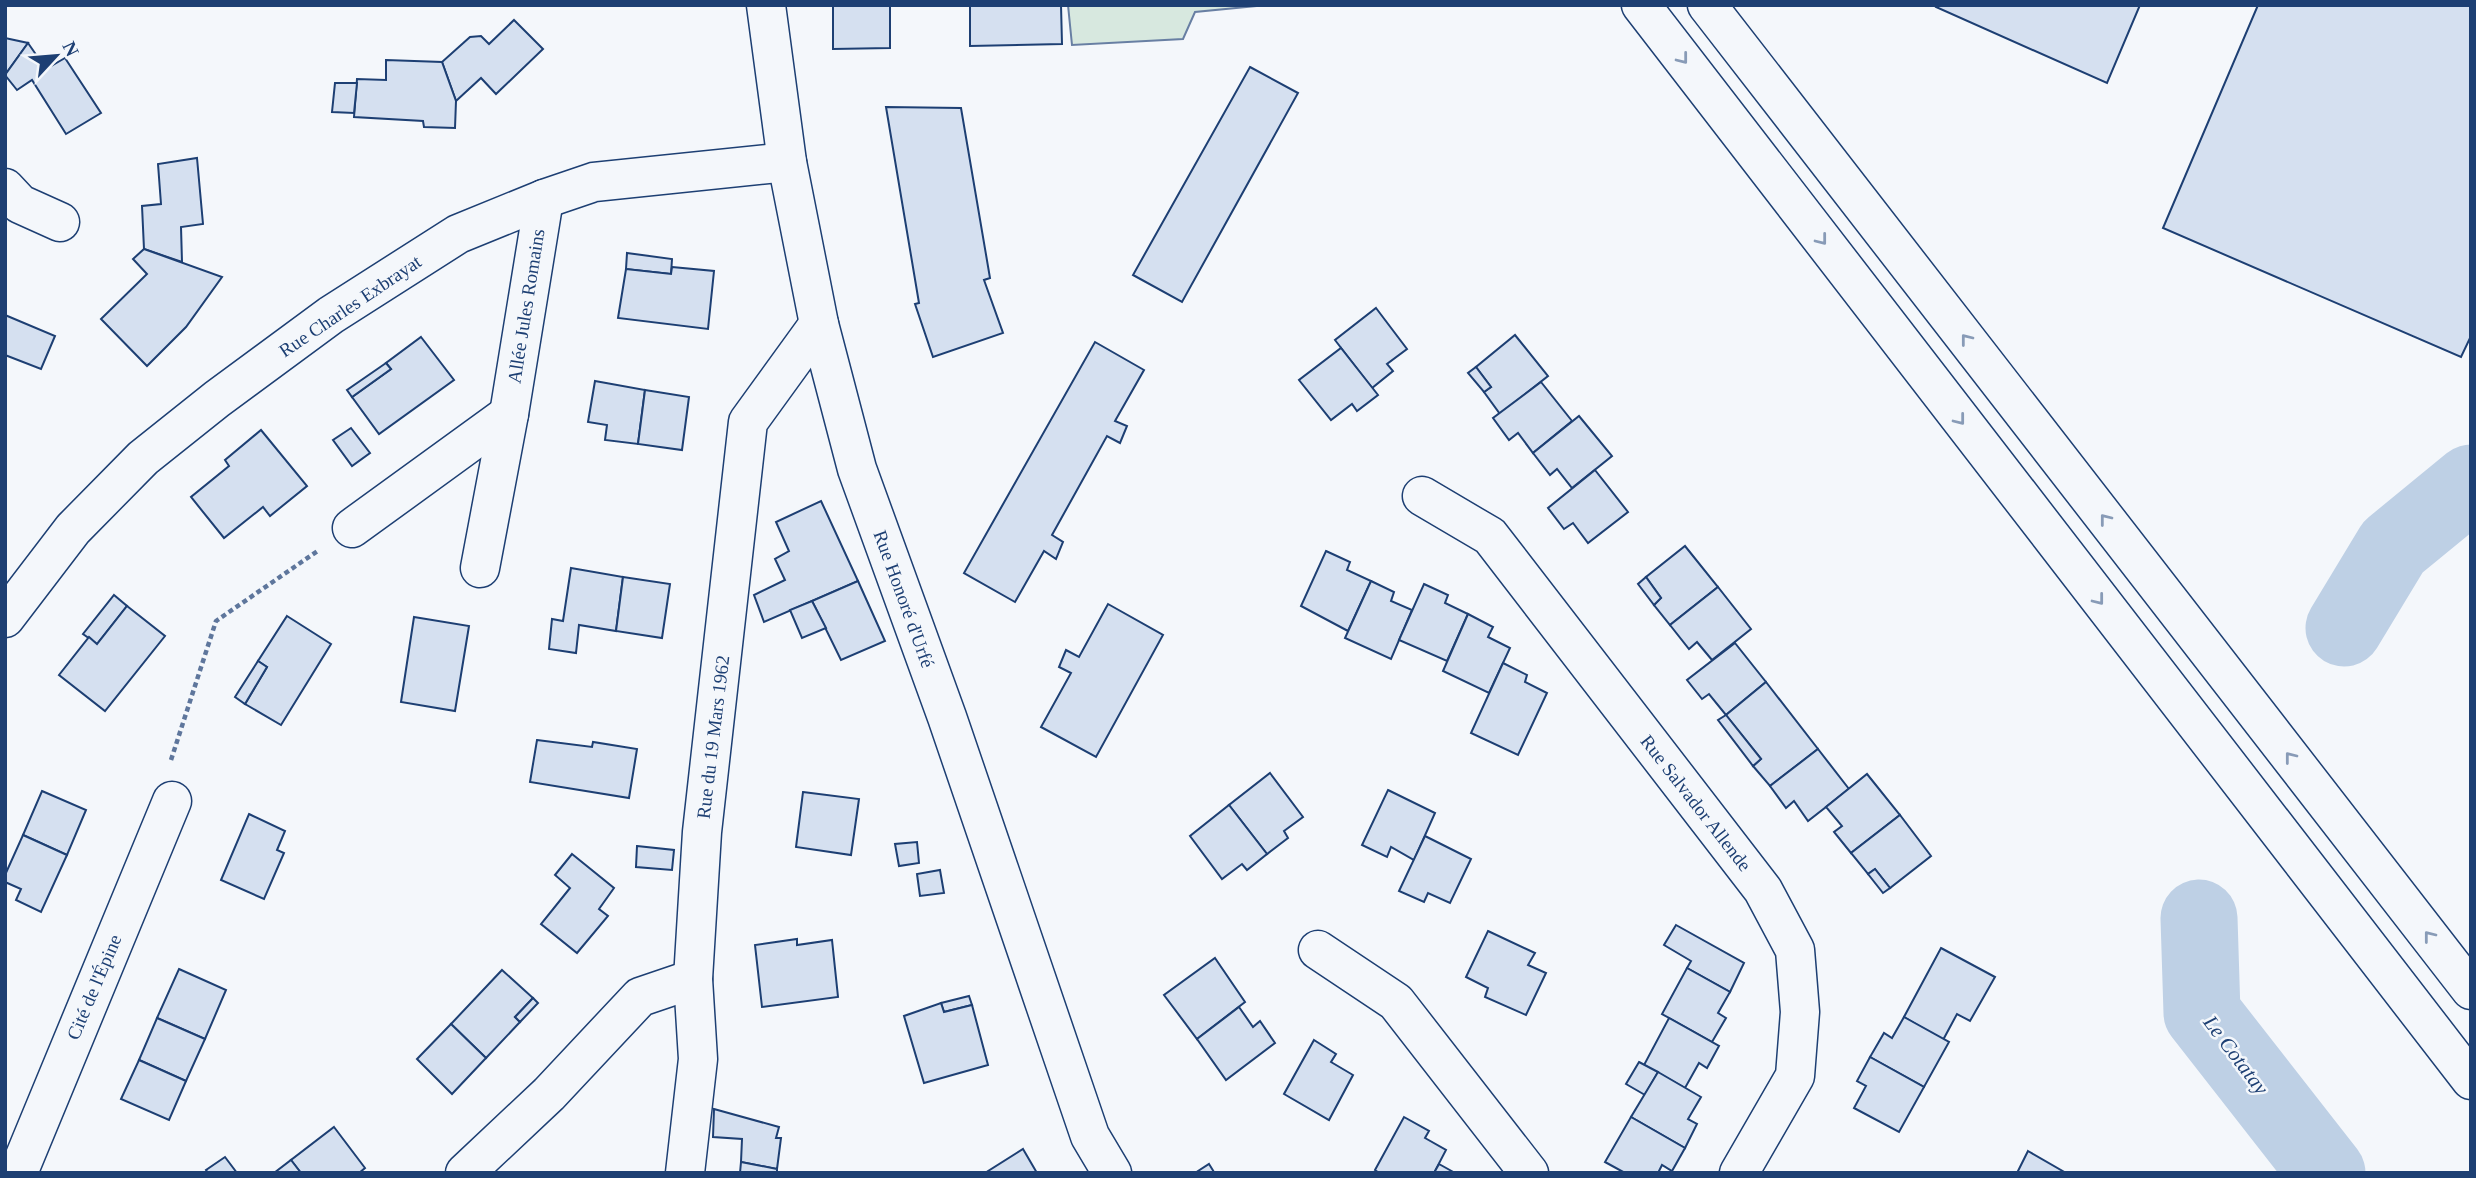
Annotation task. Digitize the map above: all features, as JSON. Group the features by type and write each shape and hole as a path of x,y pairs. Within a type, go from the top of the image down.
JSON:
{"main road":[{"name":"Rue Honoré d'Urfé","path":"766,5 787,162 819,324 857,468 947,717 1090,1136 1112,1173"},
{"path":"1641,5 2471,1080"},
{"path":"1707,5 2471,990"},
{"name":"Rue Charles Exbrayat","path":"5,618 73,528 143,458 217,399 331,315 458,234 594,182 787,162"},
{"path":"5,188 20,204 60,222"},
{"name":"Allée Jules Romains","path":"480,568 509,414 544,199"},
{"name":"Rue du 19 Mars 1962","path":"685,1173 698,1059 694,979 702,832 748,422 819,324"},
{"path":"352,528 509,414"},
{"name":"Rue Salvador Allende","path":"1422,496 1490,536 1763,890 1795,950 1800,1012 1795,1076 1739,1173"},
{"name":"Cité de l'Épine","path":"18,1173 172,801"},
{"path":"1318,950 1396,1002 1529,1173"},
{"path":"465,1173 549,1094 640,997 694,979"}],"path":[{"path":"172,801 170,756 216,621 352,528"}],"shaded area":[{"path":"1068,5 1267,5 1195,12 1183,39 1072,45"}],"building":[{"path":"833,5 890,5 890,48 833,49"},
{"path":"970,5 1061,5 1062,44 970,46"},
{"path":"2140,5 2107,83 1936,7"},
{"path":"2258,5 2471,5 2471,336 2461,357 2163,228"},
{"path":"514,20 543,49 496,94 481,78 456,101 442,62 470,37 481,36 489,44"},
{"path":"5,38 28,43 5,75"},
{"path":"28,43 46,69 65,58 101,113 66,134 32,80 17,90 5,75"},
{"path":"386,60 442,62 456,101 455,128 424,127 423,121 354,117 357,79 386,80"},
{"path":"1250,67 1298,93 1182,302 1133,275"},
{"path":"335,83 357,83 354,113 332,112"},
{"path":"886,107 961,108 990,278 984,280 1003,333 933,357 915,304 919,303"},
{"path":"197,158 203,224 181,227 182,262 144,249 142,206 161,204 158,164"},
{"path":"144,249 222,277 186,327 147,366 101,319 147,274 133,259"},
{"path":"627,253 672,259 671,274 626,269"},
{"path":"672,267 714,271 708,329 618,318 626,269 671,274"},
{"path":"1376,308 1407,349 1387,364 1393,371 1372,388 1335,340"},
{"path":"5,315 55,336 41,369 5,355"},
{"path":"1515,335 1548,376 1500,414 1484,392 1491,387 1476,367"},
{"path":"421,337 454,380 379,434 352,397 391,369 386,363"},
{"path":"1095,342 1144,370 1115,421 1127,426 1120,443 1107,436 1052,535 1063,542 1056,559 1044,551 1015,602 964,573"},
{"path":"1341,348 1378,395 1357,411 1352,404 1331,420 1299,380"},
{"path":"386,363 391,369 352,397 347,390"},
{"path":"1476,367 1491,387 1484,392 1468,373"},
{"path":"595,381 645,390 638,444 605,440 607,425 588,422"},
{"path":"1541,382 1572,421 1533,453 1518,433 1509,440 1493,418"},
{"path":"645,390 689,397 682,450 638,444"},
{"path":"1579,416 1612,456 1572,488 1557,469 1550,475 1533,453"},
{"path":"351,428 370,453 352,466 333,440"},
{"path":"261,430 307,486 270,516 263,507 224,538 191,497 229,466 225,460"},
{"path":"1595,470 1628,512 1588,543 1573,523 1564,529 1548,508"},
{"path":"821,501 858,581 764,622 754,595 785,580 775,559 789,551 776,522"},
{"path":"1685,546 1718,587 1670,625 1654,605 1661,598 1646,577"},
{"path":"1326,551 1350,562 1347,570 1371,581 1348,631 1301,606"},
{"path":"571,568 623,577 616,631 579,625 576,653 549,649 552,619 563,621"},
{"path":"623,577 670,584 662,638 616,631"},
{"path":"1646,577 1661,598 1654,605 1638,584"},
{"path":"858,581 885,641 841,660 812,601"},
{"path":"1371,581 1394,592 1391,601 1412,610 1391,659 1345,638"},
{"path":"1424,584 1448,595 1445,603 1468,614 1447,661 1399,640"},
{"path":"1718,587 1751,629 1712,660 1697,642 1689,649 1670,625"},
{"path":"114,595 127,606 97,644 83,634"},
{"path":"812,601 826,628 802,638 790,610"},
{"path":"1108,604 1163,635 1096,757 1041,727 1071,673 1059,667 1066,650 1079,657"},
{"path":"127,606 165,636 105,711 59,675 89,637 97,644"},
{"path":"1468,614 1493,627 1488,637 1510,648 1489,693 1443,671"},
{"path":"287,616 331,644 281,725 245,704 267,667 258,661"},
{"path":"414,617 469,626 455,711 401,702"},
{"path":"1735,643 1766,682 1726,715 1709,694 1702,699 1687,680"},
{"path":"258,661 267,667 245,704 235,697"},
{"path":"1503,663 1527,675 1525,682 1547,693 1518,755 1471,733"},
{"path":"1766,682 1818,749 1770,786 1753,766 1761,759 1726,715"},
{"path":"1726,715 1761,759 1753,766 1718,720"},
{"path":"537,740 592,747 593,742 637,749 629,798 530,782"},
{"path":"1818,749 1849,789 1808,821 1794,801 1786,808 1770,786"},
{"path":"1270,773 1303,817 1284,831 1288,838 1267,854 1229,805"},
{"path":"1867,774 1900,815 1851,853 1834,832 1842,826 1826,807"},
{"path":"1388,790 1435,813 1414,860 1391,847 1387,857 1362,845"},
{"path":"42,791 86,810 67,855 23,835"},
{"path":"803,792 859,799 851,855 796,847"},
{"path":"1229,805 1267,854 1247,870 1242,864 1222,879 1190,836"},
{"path":"249,814 285,831 277,850 284,853 264,899 221,880"},
{"path":"1900,815 1931,856 1890,888 1875,869 1868,874 1851,853"},
{"path":"23,835 67,855 41,912 16,900 21,889 5,882 5,875"},
{"path":"1425,836 1471,859 1450,903 1428,893 1424,902 1399,891"},
{"path":"917,842 919,863 899,866 895,844"},
{"path":"637,846 674,850 672,870 636,867"},
{"path":"572,854 614,888 599,909 608,916 577,953 541,924 570,888 555,875"},
{"path":"1875,869 1890,888 1883,893 1868,874"},
{"path":"940,870 944,893 920,896 917,874"},
{"path":"1676,925 1744,963 1730,992 1687,968 1691,961 1664,945"},
{"path":"1488,931 1535,953 1528,965 1546,973 1526,1015 1485,997 1488,988 1466,977"},
{"path":"797,939 797,945 832,940 838,997 762,1007 755,945"},
{"path":"1941,948 1995,977 1970,1021 1957,1014 1943,1040 1904,1017"},
{"path":"1215,958 1245,1002 1197,1039 1164,995"},
{"path":"1687,968 1730,992 1718,1013 1726,1018 1712,1042 1662,1014"},
{"path":"179,969 226,990 205,1039 157,1018"},
{"path":"502,970 533,998 515,1017 520,1022 486,1058 451,1024"},
{"path":"969,996 972,1005 944,1012 941,1003"},
{"path":"533,998 538,1003 520,1022 515,1017"},
{"path":"941,1003 944,1012 972,1005 988,1065 924,1083 904,1016"},
{"path":"1239,1007 1253,1027 1260,1021 1275,1043 1226,1080 1197,1039"},
{"path":"1904,1017 1949,1042 1924,1087 1870,1057 1884,1033 1892,1038"},
{"path":"157,1018 205,1039 186,1081 139,1060"},
{"path":"1669,1018 1719,1046 1707,1068 1699,1063 1685,1088 1644,1065"},
{"path":"451,1024 486,1058 452,1094 417,1059"},
{"path":"1314,1040 1336,1054 1331,1062 1353,1075 1329,1120 1284,1094"},
{"path":"1870,1057 1924,1087 1899,1132 1854,1108 1866,1086 1857,1081"},
{"path":"139,1060 186,1081 169,1120 121,1099"},
{"path":"1639,1062 1658,1072 1645,1095 1626,1084"},
{"path":"1658,1072 1701,1097 1688,1119 1697,1124 1685,1148 1631,1117"},
{"path":"714,1109 779,1127 776,1138 781,1138 777,1169 741,1162 742,1139 713,1137"},
{"path":"1404,1117 1429,1131 1425,1138 1446,1150 1434,1173 1379,1173 1375,1170"},
{"path":"1631,1117 1685,1148 1672,1171 1662,1165 1658,1173 1625,1173 1605,1162"},
{"path":"334,1127 365,1168 359,1173 301,1173 291,1160"},
{"path":"1023,1149 1037,1173 985,1173"},
{"path":"2028,1151 2066,1173 2017,1173"},
{"path":"225,1157 237,1173 208,1173 206,1170"},
{"path":"291,1160 301,1173 274,1173"},
{"path":"741,1162 777,1169 777,1173 740,1173"},
{"path":"1209,1164 1214,1172 1195,1173"},
{"path":"1439,1164 1455,1173 1434,1173"}],"waterway":[{"name":"Le Cotatay","path":"2344,628 2393,547 2471,483"},
{"name":"Le Cotatay","path":"2199,918 2202,1013 2327,1173"}]}
